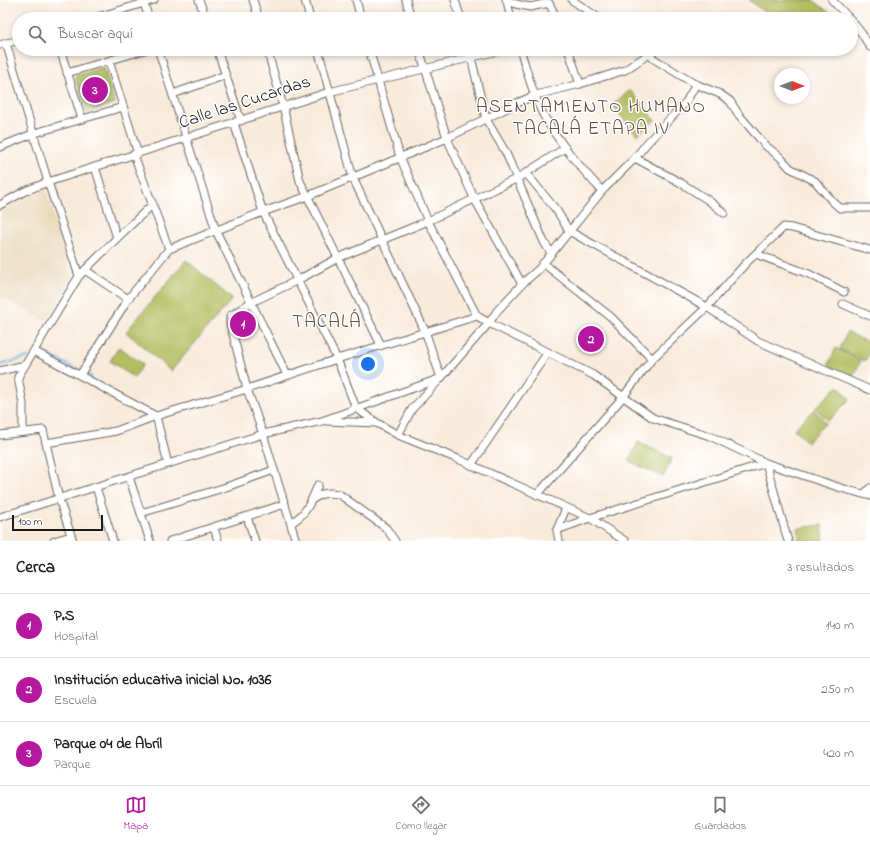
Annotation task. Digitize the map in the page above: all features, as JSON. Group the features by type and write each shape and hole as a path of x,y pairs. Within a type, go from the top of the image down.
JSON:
{"street":[{"path":"112,12 144,1 154,0"},
{"path":"200,0 204,12"},
{"path":"253,0 257,12"},
{"path":"305,0 308,12"},
{"path":"356,0 359,12"},
{"path":"406,0 409,12"},
{"path":"455,0 459,12"},
{"path":"506,0 509,12"},
{"path":"506,0 530,7 550,3 554,12"},
{"path":"572,0 590,12"},
{"path":"832,0 843,12"},
{"path":"144,1 147,12"},
{"path":"858,29 870,47"},
{"path":"3,44 34,133 48,182 79,276"},
{"path":"62,56 82,119"},
{"path":"67,72 123,56"},
{"path":"160,56 216,231 287,376"},
{"path":"219,56 226,75 263,212 337,358 356,408 377,423 398,435 471,465 590,518 625,541"},
{"path":"269,56 283,106 300,181 381,345"},
{"path":"320,56 353,178 425,332 441,378"},
{"path":"371,56 400,157 428,222 477,316 593,375 653,418 710,436 766,463 840,488 867,495 870,488"},
{"path":"421,56 447,138 474,198 522,284"},
{"name":"Calle las Cucardas","path":"0,205 25,191 48,182 186,139 283,106 329,92 479,56"},
{"path":"522,56 543,115 565,148 602,191"},
{"path":"570,56 580,84"},
{"path":"80,376 128,299 169,249 353,178 447,138 536,95 580,84 625,70 646,56"},
{"path":"652,56 696,84 720,94 730,101 739,115 766,146 780,157 790,168 815,181 840,208 870,208"},
{"path":"471,58 486,119 506,153 518,178 544,242 551,253"},
{"path":"108,60 136,155 169,249"},
{"path":"173,94 226,75"},
{"path":"398,435 412,409 489,323 497,311 543,263 602,191 635,158 647,143 686,102 696,84"},
{"path":"0,147 34,133 123,107"},
{"path":"296,541 263,434 247,389 230,316 250,303 298,280 338,258 428,222 474,198 518,178 565,148"},
{"path":"635,158 681,183 708,200 724,213"},
{"path":"96,167 117,238"},
{"path":"526,173 557,211 569,231 707,308 758,341 870,390"},
{"path":"23,432 23,404 18,377 79,276 153,204"},
{"path":"537,495 623,397 652,359 707,308 756,254 784,227 870,250"},
{"path":"756,254 809,274 844,292"},
{"path":"543,263 610,317 652,359"},
{"path":"85,270 128,299"},
{"path":"843,304 870,316"},
{"path":"46,444 116,431 156,416 247,389 337,358 477,316"},
{"path":"34,350 156,416 168,464"},
{"path":"471,465 548,352"},
{"path":"0,371 25,365"},
{"path":"0,517 263,434 322,421 441,378"},
{"path":"322,421 377,423"},
{"path":"0,435 43,430 59,499 72,538 54,541"},
{"path":"557,530 590,518 766,463"},
{"path":"766,463 788,541"},
{"path":"141,513 226,487 274,470"},
{"path":"129,477 150,541"},
{"path":"291,523 299,518 313,499 318,485"},
{"path":"96,487 113,541"},
{"path":"313,499 322,494 339,494 386,528 395,541"},
{"path":"170,541 182,539 285,504"},
{"path":"559,541 557,530 566,508"},
{"path":"247,517 255,541"},
{"path":"214,528 218,541"}],"shaded area":[{"path":"46,189 73,281 46,321 0,296 0,213 13,203"}],"green space":[{"path":"749,0 813,0 829,12 764,12"},
{"path":"104,67 115,103 87,113 75,76"},
{"path":"630,90 655,120 637,135 612,105"},
{"path":"186,260 232,299 171,371 126,332"},
{"path":"847,332 870,343 870,351 865,361 840,349"},
{"path":"119,347 143,364 134,378 110,361"},
{"path":"836,348 861,361 853,377 828,365"},
{"path":"838,386 850,399 828,421 815,408"},
{"path":"814,410 826,423 807,442 794,429"},
{"path":"638,442 672,458 663,477 629,461"},
{"path":"822,525 824,541 799,541 798,528"}],"waterway":[{"path":"48,355 80,371"},
{"path":"0,365 28,357"},
{"path":"84,373 92,377"}],"place":[{"name":"Parque 04 de Abríl","path":"95,90"},
{"name":"P.S","path":"243,324"},
{"name":"Institución educativa inicial No. 1036","path":"591,339"}],"district":[{"name":"ASENTAMIENTO HUMANO TACALÁ ETAPA IV","path":"591,118"},
{"name":"TACALÁ","path":"327,322"}]}
